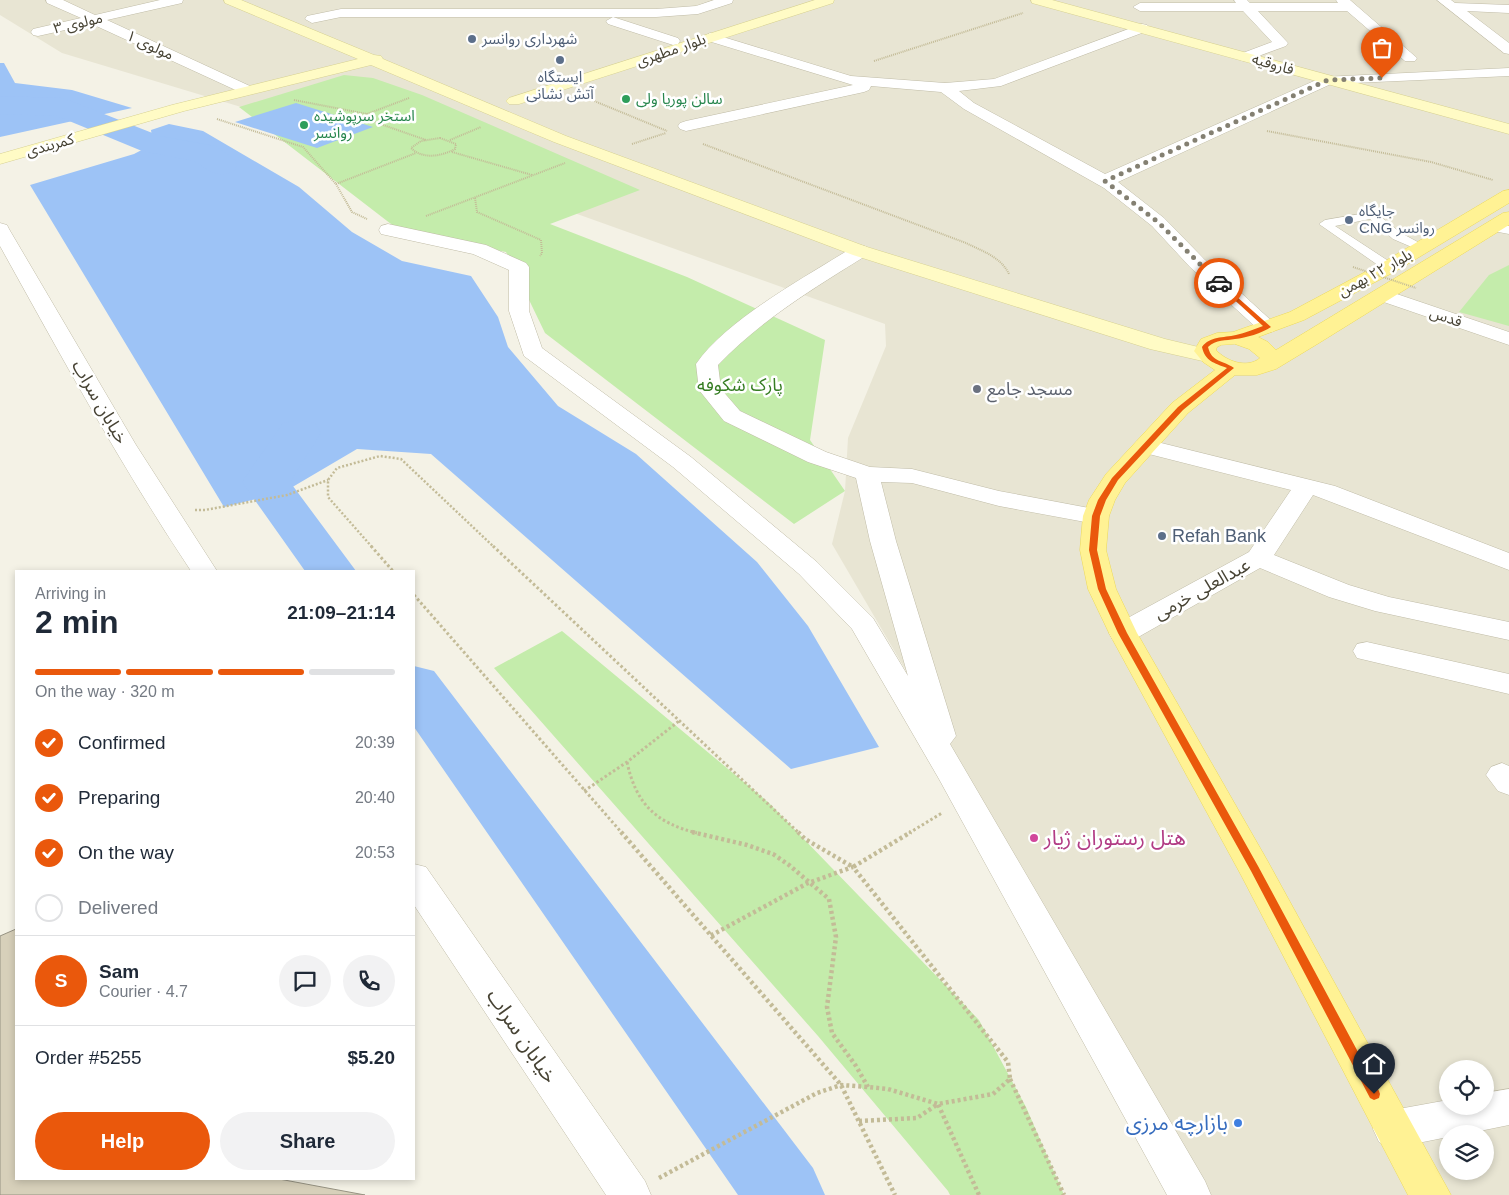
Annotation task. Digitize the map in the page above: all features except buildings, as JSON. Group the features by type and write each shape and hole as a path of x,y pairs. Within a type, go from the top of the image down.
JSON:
{"main road":[{"path":"230,0 560,139 623,151 734,186"},
{"path":"265,0 539,112"},
{"name":"بلوار مطهری","path":"506,98 673,41 805,0"},
{"name":"بلوار مطهری","path":"506,98 561,87 828,0"},
{"name":"فاروقیه","path":"1043,2 1509,128"},
{"name":"کمربندی","path":"0,159 171,110 397,53"},
{"path":"556,119 623,151 860,250 1158,344 1212,350 1253,369 1268,364 1270,359 1266,350 1253,342 1235,338 1212,350 1180,408 1115,479 1102,500 1096,516 1093,550 1102,589 1123,633 1255,869 1430,1195"},
{"name":"بلوار ۲۲ بهمن","path":"1235,338 1297,316 1389,267 1505,188"},
{"name":"بلوار ۲۲ بهمن","path":"1268,364 1382,295 1500,229 1509,217"}],"street":[{"name":"مولوی ۱","path":"52,0 251,89"},
{"name":"مولوی ۳","path":"38,32 177,0"},
{"path":"312,19 323,8 326,0"},
{"path":"420,13 427,0"},
{"path":"521,13 526,0"},
{"path":"312,19 342,13 591,13 631,7 698,10 727,0"},
{"path":"710,37 850,80 945,88 996,83 1139,28 1137,4 1346,4 1410,58"},
{"path":"1243,4 1281,43 1245,57"},
{"path":"1448,4 1509,9"},
{"path":"1448,4 1509,50"},
{"path":"591,13 673,41"},
{"path":"1105,181 1328,80 1509,72"},
{"path":"686,126 880,83"},
{"path":"945,88 969,106 1105,181 1158,222 1197,263 1268,327"},
{"name":"خیابان سراب","path":"0,229 131,456 181,539 203,570"},
{"path":"388,230 479,249 518,267 519,311 532,351 682,462 808,568 863,624 959,787 1190,1195"},
{"path":"860,250 758,316 726,342 707,364 710,390 732,416 817,457 867,474 912,476 999,498 1096,516"},
{"name":"قدس","path":"1382,295 1506,339"},
{"path":"1146,446 1326,491 1509,562"},
{"path":"867,474 882,541 959,787"},
{"name":"عبدالعلی خرمی","path":"1123,633 1259,558 1306,486"},
{"path":"1259,558 1339,592 1385,605 1509,631"},
{"path":"1367,651 1509,684"},
{"name":"خیابان سراب","path":"415,878 634,1191"},
{"path":"1393,1129 1509,1107"}],"lane":[{"path":"1389,267 1325,224 1372,215 1397,236 1421,247"}],"path":[{"path":"831,75 1043,2"},
{"path":"561,87 670,132 966,243 995,258 1008,268 1010,279"},
{"path":"251,89 275,97 367,114 408,98"},
{"path":"171,110 233,123 303,147 336,184 352,212 388,230 569,162"},
{"path":"367,114 366,119 426,140"},
{"path":"1230,125 1431,162 1505,188"},
{"path":"623,151 686,126"},
{"path":"416,154 411,148 419,142 443,139 454,142 456,146 451,152"},
{"path":"336,184 416,154 429,156 451,152 532,175"},
{"path":"475,198 477,212 541,240 542,253 535,263 518,267"},
{"path":"1353,267 1416,288"},
{"path":"205,510 287,495 328,480 337,468 380,456 401,459 806,839 853,867 1008,1062 1010,1079 1064,1195"},
{"path":"328,480 328,497 392,570"},
{"path":"415,596 841,1085 895,1195"},
{"path":"584,791 627,762 679,721"},
{"path":"627,762 634,788 650,810 672,826 766,850 795,869 808,883 828,899 836,937 828,1007 832,1033 856,1066 868,1087"},
{"path":"710,936 808,883 853,867 959,787"},
{"path":"859,1121 917,1118 938,1104 993,1094 1010,1079"},
{"path":"634,1191 817,1093 841,1085 888,1089 938,1104 979,1195"}],"shaded area":[{"path":"0,0 1509,0 1509,1195 1192,1195 947,741 832,544 845,491 848,438 886,346 885,324 479,179 62,53 0,15"}],"green space":[{"name":"پارک شکوفه","path":"344,75 373,78 422,95 640,190 550,224 687,277 825,340 810,440 845,491 794,524 545,333 506,252 404,234 239,107"},
{"path":"1509,265 1509,326 1459,312 1489,275"},
{"path":"562,631 769,803 979,1020 1026,1107 1064,1195 950,1195 818,1036 494,668"}],"water":[{"path":"0,63 4,63 15,83 72,90 132,108 0,137"},
{"name":"استخر سرپوشیده روانسر","path":"296,103 373,127 317,148 235,122"},
{"path":"169,124 203,131 299,187 352,232 402,261 471,276 498,317 508,347 558,406 636,454 757,562 808,626 879,747 791,769 431,454 357,449 284,492 224,507 30,185 134,154 153,144 151,130"}],"waterway":[{"path":"0,105 61,107 153,144 204,153 222,165"},
{"path":"299,433 266,482 330,570"},
{"path":"415,686 785,1195"}],"way so far":[{"path":"1219,283 1158,222 1105,181 1328,80 1382,78"}],"place":[{"name":"شهرداری روانسر","path":"472,39"},
{"name":"ایستگاه آتش نشانی","path":"560,60"},
{"name":"سالن پوریا ولی","path":"626,99"},
{"name":"استخر سرپوشیده روانسر","path":"304,125"},
{"name":"جایگاه CNG روانسر","path":"1349,220"},
{"name":"مسجد جامع","path":"977,389"},
{"name":"Refah Bank","path":"1162,536"},
{"name":"هتل رستوران ژیار","path":"1034,838"},
{"name":"بازارچه مرزی","path":"1238,1123"}],"route":[{"path":"1219,283 1268,327 1235,338 1220,338 1208,343 1205,347 1207,356 1213,361 1231,368 1180,408 1115,479 1102,500 1096,516 1093,550 1102,589 1123,633 1255,869 1374,1094"}]}
